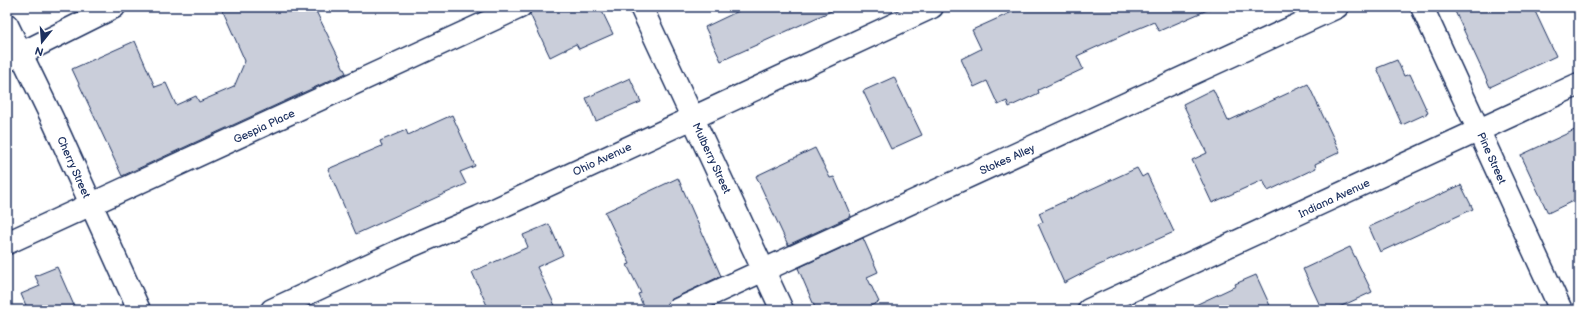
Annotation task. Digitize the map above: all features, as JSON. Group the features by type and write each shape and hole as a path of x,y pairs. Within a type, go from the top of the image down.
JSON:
{"street":[{"path":"14,57 114,7"},
{"name":"Gespia Place","path":"7,243 520,7"},
{"name":"Mulberry Street","path":"641,7 782,310"},
{"name":"Ohio Avenue","path":"272,310 399,251 479,217 932,7"},
{"name":"Stokes Alley","path":"677,310 1337,7"},
{"name":"Pine Street","path":"1422,7 1561,310"},
{"name":"Cherry Street","path":"7,25 14,57 52,118 139,310"},
{"name":"Indiana Avenue","path":"1088,310 1579,84"}],"building":[{"path":"221,7 314,7 346,73 122,176 72,69 135,41 155,87 166,83 176,105 196,96 199,102 234,87 245,61"},
{"path":"532,7 600,7 613,34 579,49 576,44 550,57 530,14"},
{"path":"747,7 840,7 721,61 705,27"},
{"path":"1023,7 1214,7 1159,31 1154,22 1125,34 1077,56 1083,69 1038,90 1039,93 1009,107 1007,101 998,105 987,81 974,87 961,59 981,49 972,30"},
{"path":"1453,7 1533,7 1556,56 1490,87"},
{"path":"1397,60 1404,76 1410,74 1428,113 1402,125 1377,68"},
{"path":"894,77 922,135 891,149 863,91"},
{"path":"630,78 641,102 596,121 586,98"},
{"path":"1308,84 1340,152 1315,164 1316,168 1268,191 1263,180 1212,203 1192,160 1207,153 1183,104 1213,89 1228,121"},
{"path":"452,115 475,166 460,172 466,184 356,234 328,169 382,146 380,141 406,130 408,135"},
{"path":"1579,128 1579,198 1548,213 1521,155"},
{"path":"815,148 830,178 834,177 851,216 788,245 756,176"},
{"path":"1137,168 1142,177 1147,174 1174,232 1097,266 1064,283 1038,224 1043,222 1039,213"},
{"path":"678,178 721,276 672,299 667,303 665,310 645,310 638,294 641,293 627,265 630,264 605,212"},
{"path":"1461,185 1473,209 1380,252 1369,227"},
{"path":"549,224 563,255 537,267 557,310 489,310 472,272 528,247 523,235"},
{"path":"863,238 878,272 867,277 879,302 861,310 816,310 798,268"},
{"path":"1350,247 1372,292 1333,310 1322,310 1303,269"},
{"path":"57,267 76,310 28,310 21,294 40,286 35,276"},
{"path":"1256,275 1272,310 1185,310 1236,286 1235,284"}]}
